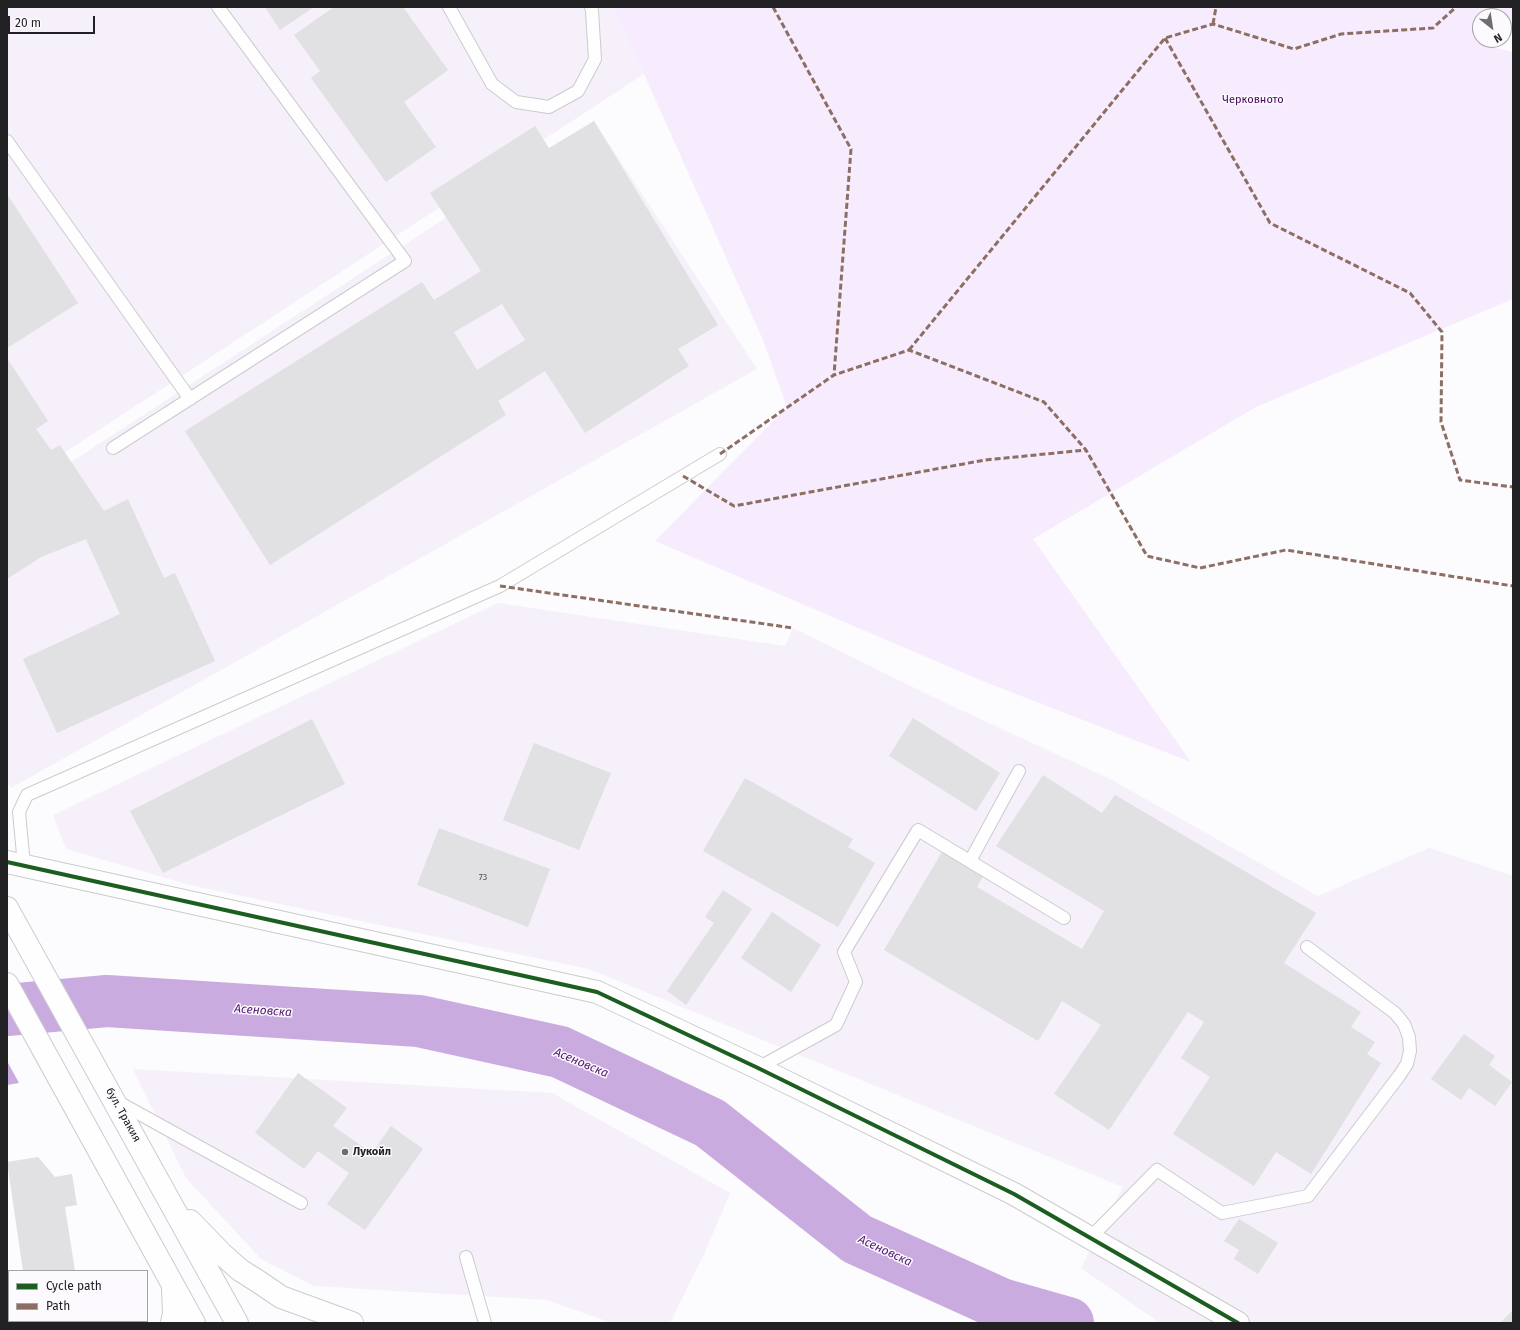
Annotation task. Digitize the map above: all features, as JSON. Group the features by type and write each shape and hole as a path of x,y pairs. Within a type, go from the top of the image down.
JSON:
{"street":[{"path":"15,864 597,992 758,1068 1014,1194 1238,1323"},
{"name":"бул. Тракия","path":"7,908 100,1073 237,1323"},
{"path":"7,984 194,1323"},
{"path":"165,1192 207,1239 240,1270 282,1296 352,1323"},
{"path":"172,1323 174,1312 173,1284"}],"lane":[{"path":"113,448 405,261 218,7"},
{"path":"449,7 492,84 516,102 549,107 578,91 595,59 591,7"},
{"path":"7,141 190,399"},
{"path":"15,864 19,812 27,795 500,586 720,454"},
{"path":"970,862 1019,771"},
{"path":"758,1068 836,1025 856,982 844,952 918,830 1064,918"},
{"path":"1090,1238 1157,1170 1222,1213 1308,1196 1399,1076 1406,1064 1410,1051 1409,1037 1404,1024 1395,1013 1307,947"},
{"path":"115,1101 301,1203"},
{"path":"466,1257 485,1323"}],"shaded area":[{"path":"7,7 612,7 644,74 7,490"},
{"path":"594,121 757,369 11,788 7,782 7,504"},
{"path":"498,603 785,646 793,628 935,698 1110,779 1318,896 1429,848 1513,876 1513,1323 1160,1323 1081,1268 1123,1187 589,969 190,885 66,849 53,815"},
{"path":"7,1061 19,1083 7,1085"},
{"path":"133,1069 552,1093 730,1193 705,1252 670,1323 612,1323 547,1300 314,1286 261,1259 186,1178"}],"green space":[{"name":"Черковното","path":"612,7 1513,7 1512,34 1512,8 1472,8 1472,48 1496,48 1513,52 1513,299 1256,407 1033,539 1191,762 980,680 655,541 787,407 763,340 644,74"}],"building":[{"path":"265,7 314,7 280,30"},
{"path":"334,7 403,7 448,70 404,102 436,147 386,182 311,78 320,71 294,35"},
{"path":"594,121 718,325 678,349 689,366 585,433 545,371 498,401 506,415 270,565 185,431 422,282 434,300 481,271 430,193 535,126 549,148","holes":["502,304 525,340 477,370 454,332"]},
{"path":"7,194 78,303 9,347 7,344"},
{"path":"7,358 48,421 36,429 51,450 60,445 104,511 128,499 164,578 175,573 215,661 57,733 23,659 120,614 86,539 41,557 7,579"},
{"path":"913,718 1000,773 976,811 889,756"},
{"path":"312,719 345,784 163,873 130,811"},
{"path":"534,743 611,773 579,850 503,820"},
{"path":"1043,775 1102,813 1115,795 1316,913 1284,963 1361,1012 1351,1027 1375,1042 1367,1054 1381,1063 1311,1174 1276,1152 1254,1186 1173,1134 1210,1077 1181,1058 1204,1022 1188,1012 1109,1130 1054,1094 1101,1025 1062,1001 1038,1041 884,950 942,852 983,876 977,887 1082,949 1104,911 996,846"},
{"path":"745,778 853,839 848,847 875,863 838,927 703,851"},
{"path":"439,828 550,869 528,927 417,885"},
{"path":"723,890 752,909 686,1005 667,991 714,923 705,917"},
{"path":"772,912 821,945 791,992 741,958"},
{"path":"1464,1034 1495,1056 1489,1065 1512,1082 1495,1106 1469,1088 1461,1100 1431,1079"},
{"name":"Лукойл","path":"298,1073 347,1108 333,1126 372,1153 391,1126 423,1149 365,1230 327,1204 349,1173 318,1151 304,1169 255,1133"},
{"path":"38,1157 55,1177 72,1174 77,1205 65,1207 75,1270 23,1270 7,1162"},
{"path":"1239,1219 1278,1243 1258,1274 1234,1259 1239,1250 1224,1241"},
{"path":"1513,1310 1513,1323 1500,1323"}],"waterway":[{"name":"Асеновска","path":"7,1010 107,1001 419,1021 560,1052 710,1123 857,1239 1001,1304 1068,1323"}],"marked path":[{"path":"773,7 851,149 834,375"},
{"path":"1213,24 1216,7"},
{"path":"909,350 1165,38 1213,24 1294,49 1341,34 1433,28 1456,7"},
{"path":"1165,38 1270,223 1410,293 1442,332 1441,422 1460,480 1513,487"},
{"path":"720,454 834,375 909,350 1044,402 1086,450 1147,556 1200,568 1286,550 1513,586"},
{"path":"683,476 734,506 985,460 1086,450"},
{"path":"500,586 793,628"}],"cycle path":[{"path":"7,862 597,992 758,1068 1014,1194 1238,1323"}],"place":[{"name":"Лукойл","path":"345,1152"}]}
